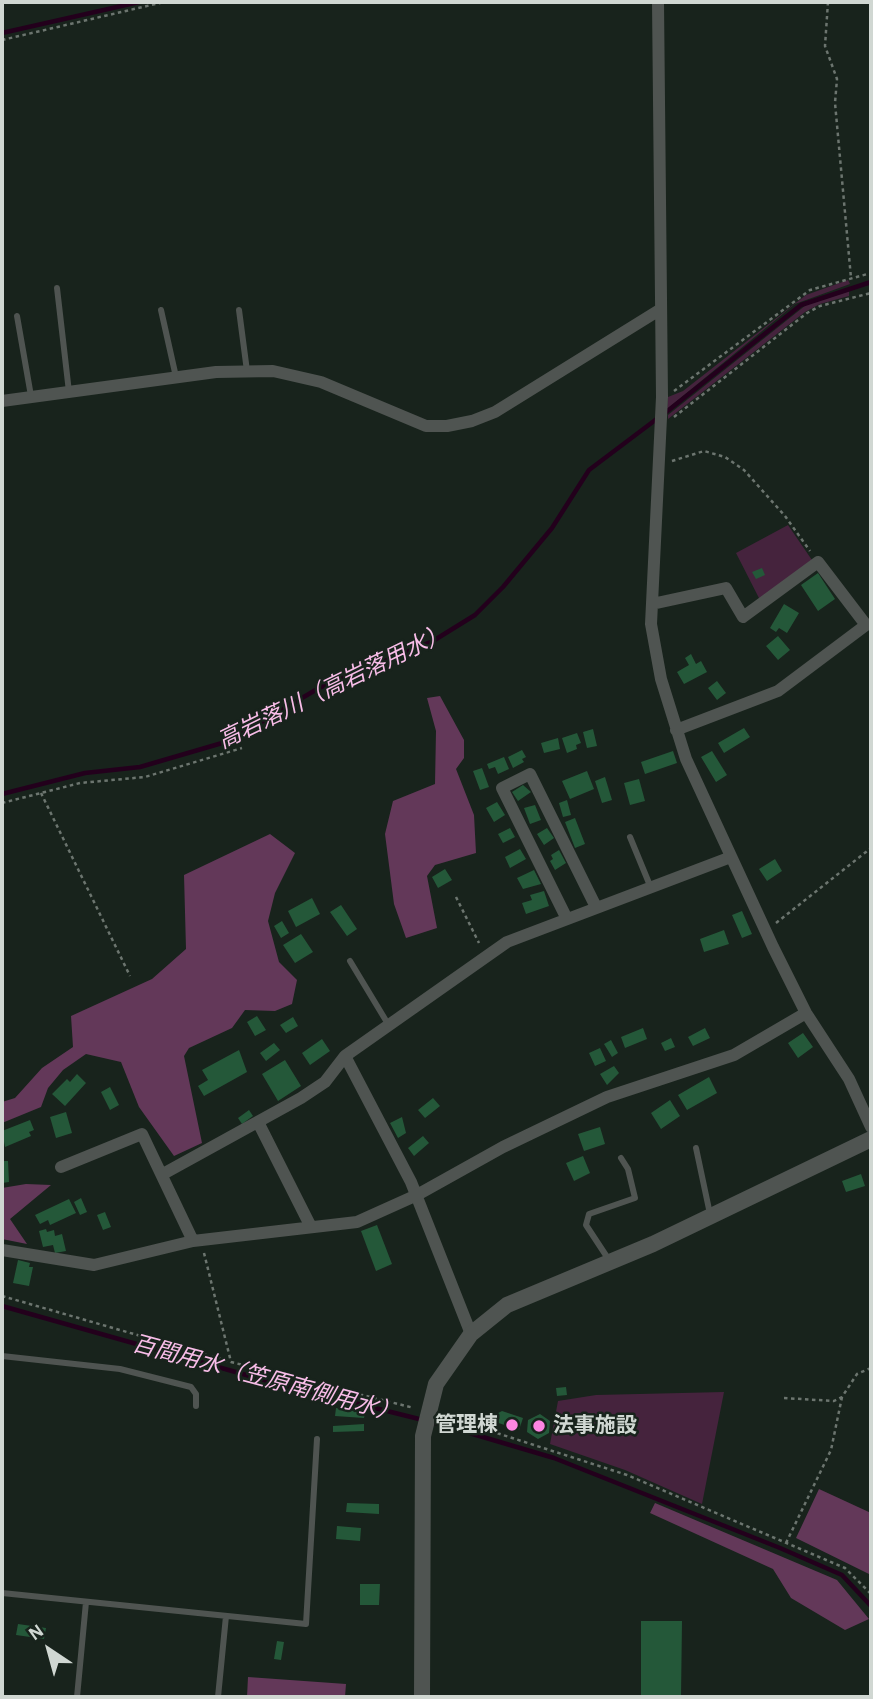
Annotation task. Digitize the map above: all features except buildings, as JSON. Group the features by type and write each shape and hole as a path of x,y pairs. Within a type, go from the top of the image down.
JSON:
{"street":[{"path":"657,2 662,397 651,624 661,679 685,759 766,932 806,1013 849,1079 871,1127"},
{"path":"2,401 176,377 273,371 321,383 426,426 447,426 472,421 495,412 661,309"},
{"path":"652,604 726,588 743,617 818,562 866,625 778,691 677,730"},
{"path":"567,919 502,788 530,774 596,907"},
{"path":"163,1174 325,1082 345,1056 507,942 731,857"},
{"path":"2,1250 94,1265 197,1241 357,1222 416,1195 503,1147 607,1097 734,1055 806,1013"},
{"path":"345,1056 416,1195 471,1334"},
{"path":"258,1122 311,1227"},
{"path":"61,1167 142,1134 197,1241"},
{"path":"422,1697 423,1436 436,1384 471,1334 507,1306 711,1216 871,1139"}],"lane":[{"path":"57,288 69,392"},
{"path":"162,310 176,377"},
{"path":"239,310 247,371"},
{"path":"17,316 31,397"},
{"path":"630,836 651,888"},
{"path":"350,961 388,1024"},
{"path":"696,1148 711,1216"},
{"path":"610,1262 586,1224 589,1214 635,1198 628,1169 621,1158"},
{"path":"2,1356 120,1369 191,1387 196,1394 196,1406"},
{"path":"2,1593 306,1624 317,1439"},
{"path":"77,1697 86,1602"},
{"path":"218,1697 226,1616"}],"path":[{"path":"133,2 135,8"},
{"path":"2,40 164,2"},
{"path":"828,2 825,46 837,79 835,103 851,278"},
{"path":"662,397 681,388 810,290 871,273"},
{"path":"661,428 807,313 820,306 871,293"},
{"path":"659,460 671,461 704,451 725,457 744,470 785,516 818,562"},
{"path":"2,803 80,783 145,777 242,748"},
{"path":"41,793 130,976"},
{"path":"766,932 871,848"},
{"path":"456,897 486,956"},
{"path":"197,1241 231,1362"},
{"path":"2,1296 231,1362 428,1412 627,1475 845,1568 871,1594"},
{"path":"786,1543 831,1450 842,1397 857,1374 871,1368"},
{"path":"784,1398 834,1401 842,1397"}],"shaded area":[{"path":"848,280 850,284 795,304 667,409 668,397 683,391 806,295"},
{"path":"849,291 849,296 820,304 805,312 668,419 668,415 806,305"},
{"path":"788,525 814,563 761,602 736,553"},
{"path":"440,696 464,740 464,758 456,769 474,815 476,853 435,865 427,876 437,928 406,938 394,904 385,834 393,801 435,784 436,731 427,698"},
{"path":"270,834 295,853 275,893 268,921 279,962 297,980 292,1004 275,1011 245,1010 232,1028 189,1048 184,1056 202,1143 174,1156 139,1107 121,1062 86,1054 63,1070 48,1088 41,1107 2,1123 2,1102 15,1098 42,1068 73,1047 71,1016 152,979 186,949 184,875"},
{"path":"26,1184 51,1185 10,1219 27,1244 2,1239 2,1188"},
{"path":"724,1392 702,1504 625,1470 550,1444 558,1401 596,1395"},
{"path":"819,1489 871,1513 869,1574 796,1538"},
{"path":"655,1503 837,1580 869,1619 845,1630 791,1598 773,1569 650,1513"},
{"path":"248,1677 346,1684 345,1697 247,1697"}],"waterway":[{"path":"2,33 139,2"},
{"name":"高岩落川（高岩落用水）","path":"665,413 801,305 871,282"},
{"name":"高岩落川（高岩落用水）","path":"2,794 85,773 140,767 229,741 319,688 433,641 475,615 503,587 552,528 589,470 658,418"},
{"name":"百間用水（笠原南側用水）","path":"2,1306 271,1382 423,1420"},
{"name":"百間用水（笠原南側用水）","path":"432,1422 554,1458 780,1548 842,1575 871,1606"}],"place":[{"name":"管理棟","path":"512,1425"},
{"name":"法事施設","path":"539,1426"}]}
